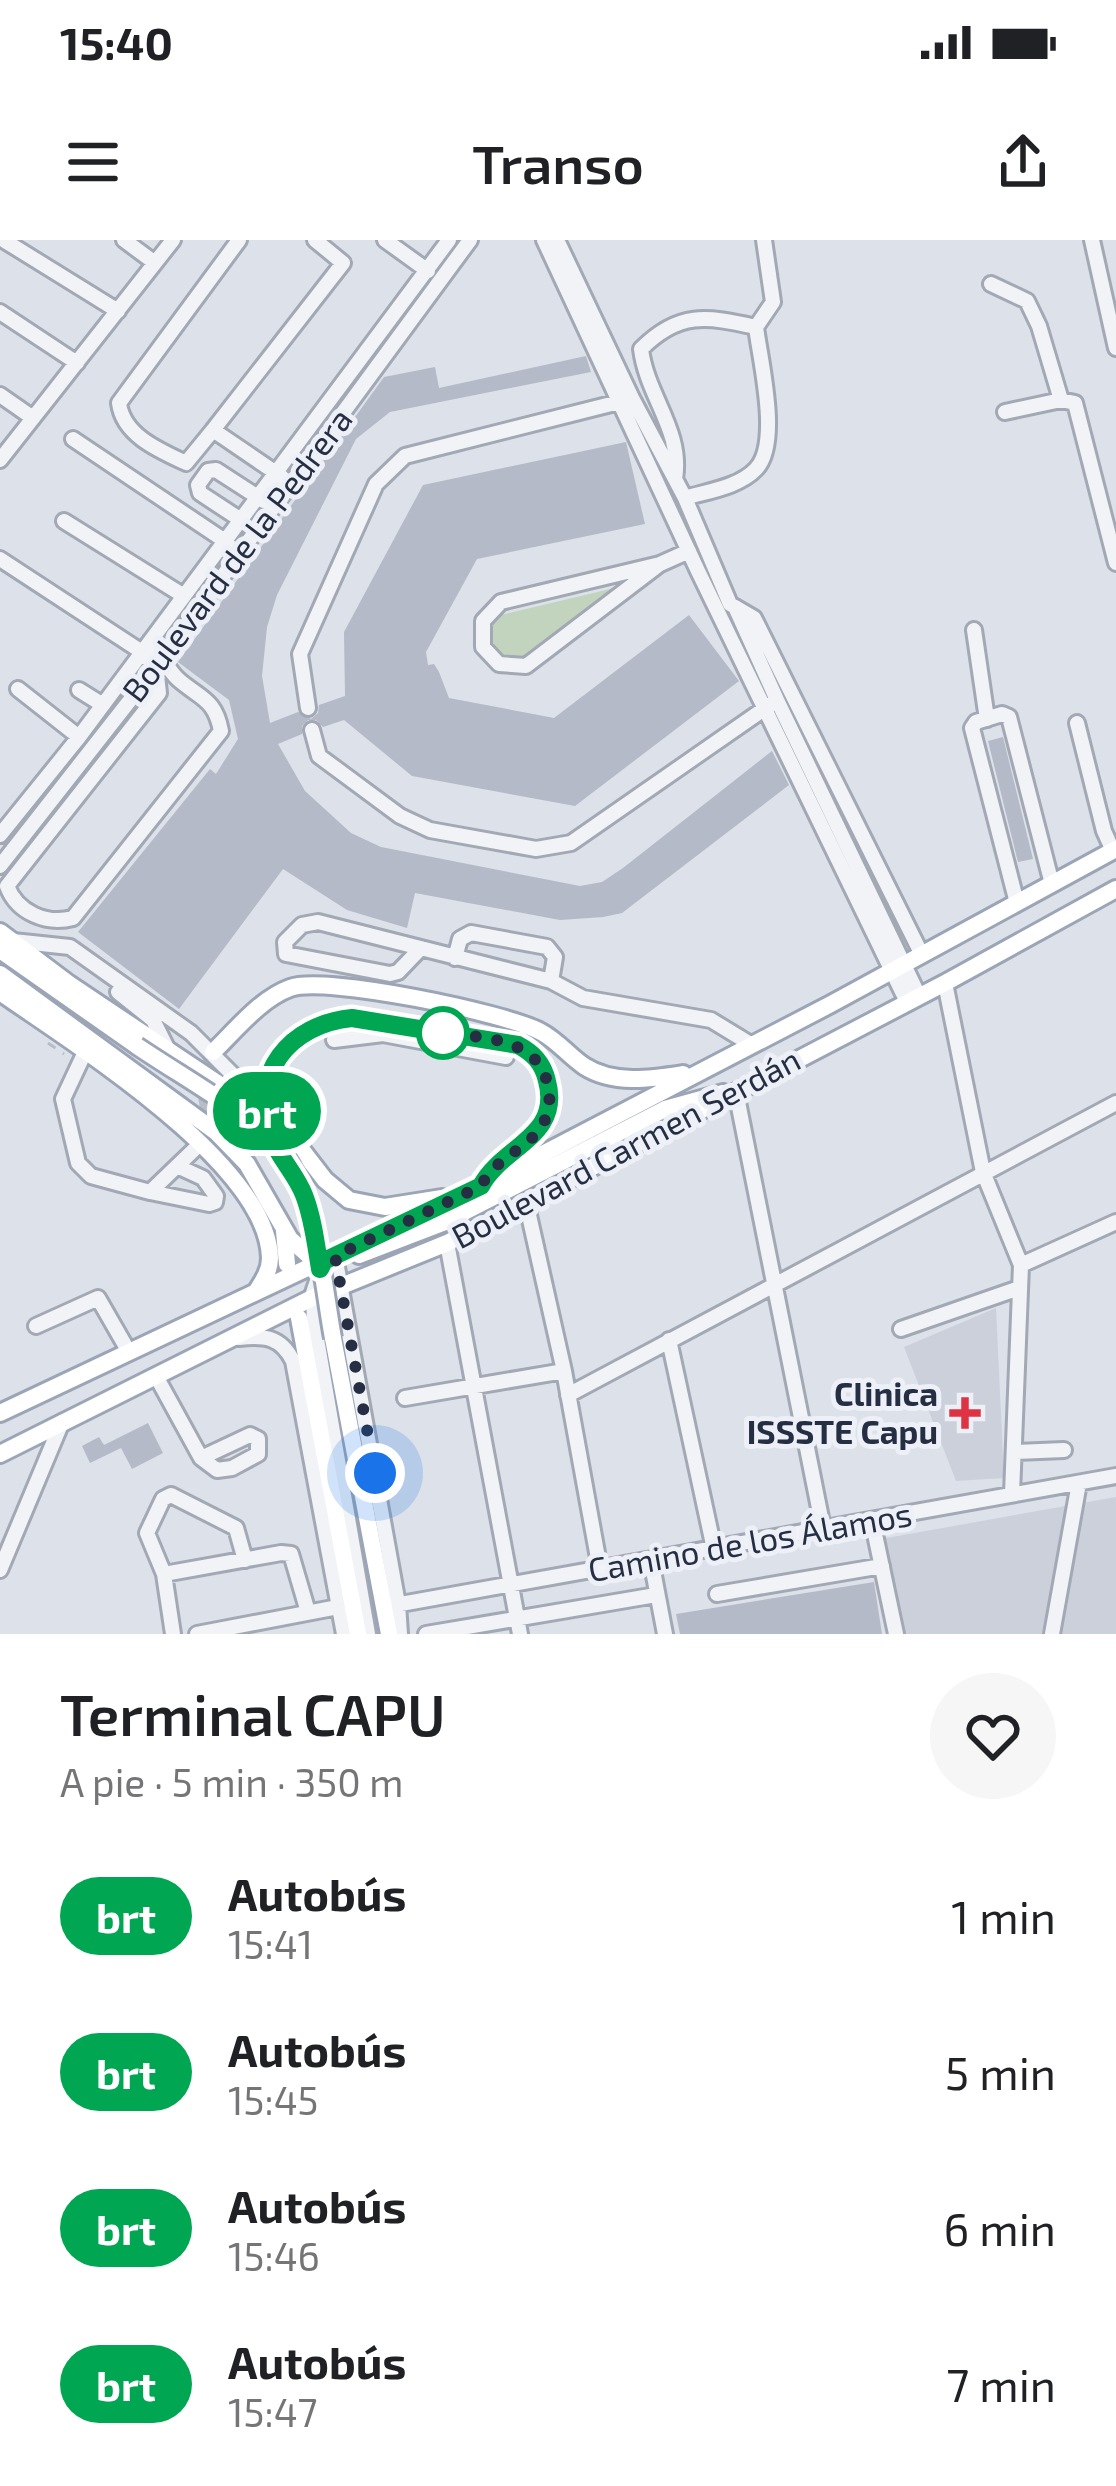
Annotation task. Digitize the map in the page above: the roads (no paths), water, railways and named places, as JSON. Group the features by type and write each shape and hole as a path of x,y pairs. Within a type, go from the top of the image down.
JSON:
{"main road":[{"name":"Boulevard Carmen Serdán","path":"6,1405 481,1186 1114,850"},
{"name":"Boulevard Carmen Serdán","path":"0,1454 312,1298 447,1243 1116,889"},
{"path":"4,941 137,1046 271,1138 297,1180 308,1207 391,1606 388,1634"},
{"path":"4,941 250,1105 298,1145 325,1180 349,1200 385,1207 455,1196"},
{"path":"0,974 208,1137 268,1247 270,1262 256,1293"},
{"path":"213,1052 272,998 314,982 534,1028 582,1065 609,1076 643,1079 695,1072"},
{"path":"1,994 75,1053 248,1164 295,1245 322,1257"},
{"path":"830,1004 846,1032"},
{"path":"356,1256 446,1222 664,1109 736,1092"},
{"path":"208,1114 208,1137"},
{"path":"283,1224 287,1264"},
{"path":"299,1318 358,1634"}],"street":[{"path":"124,240 155,263"},
{"path":"0,460 173,240"},
{"path":"239,240 119,403 126,428 182,462 189,461 343,263 315,240"},
{"path":"385,240 428,271"},
{"name":"Boulevard de la Pedrera","path":"0,835 79,737 449,240"},
{"name":"Boulevard de la Pedrera","path":"0,866 159,662 470,240"},
{"path":"544,240 627,400 675,479 730,604 754,618 921,953"},
{"path":"556,240 698,571 771,705 913,999"},
{"path":"685,499 732,484 759,467 769,434 756,326 773,302 764,240"},
{"path":"1092,240 1116,348"},
{"path":"4,243 118,311"},
{"path":"991,284 1027,302 1061,400"},
{"path":"0,312 77,363"},
{"path":"675,479 679,454 644,372 641,349 664,326 715,318 756,326"},
{"path":"0,395 33,418"},
{"path":"308,709 300,654 376,484 405,456 627,400"},
{"path":"1005,412 1061,400 1075,403 1116,563"},
{"path":"213,430 291,484"},
{"path":"73,439 241,551"},
{"path":"241,520 200,493 198,484 208,471 216,470 273,507"},
{"path":"677,523 693,517"},
{"path":"64,520 184,596"},
{"path":"659,564 526,666 505,667 483,647 483,621 501,602 659,564 689,551"},
{"path":"0,559 147,646 217,712 220,730 73,918 55,922 38,917 10,896 7,886 159,693 159,662"},
{"path":"698,571 715,563"},
{"path":"736,609 771,705"},
{"path":"974,630 987,718"},
{"path":"18,688 79,737"},
{"path":"79,690 103,705"},
{"path":"312,730 319,755 400,816 430,830 536,849 571,843 771,705"},
{"path":"1017,903 973,728 976,722 1002,714 1009,718 1052,884"},
{"path":"1077,722 1104,831 1114,850"},
{"path":"421,948 398,972 390,974 286,954 284,942 302,925 318,922 421,948 455,958 551,982 583,998 711,1020 752,1046"},
{"path":"455,958 460,939 471,933 547,947 555,958 551,982"},
{"path":"4,941 70,947 191,1034 237,1079 250,1105"},
{"path":"44,943 80,962 153,1020 168,1050"},
{"path":"945,983 983,1172 1021,1265 1012,1494"},
{"path":"271,1138 267,1084 282,1052 306,1029 352,1018 518,1045 534,1056 549,1086 545,1123 490,1168 481,1186"},
{"path":"334,1040 382,1034 506,1057"},
{"path":"75,1053 62,1099 78,1162 91,1176 215,1202 216,1196 202,1178 179,1168"},
{"path":"736,1092 823,1528"},
{"path":"568,1395 1116,1103"},
{"path":"150,1192 208,1137"},
{"path":"526,1202 564,1371 600,1569"},
{"path":"1021,1265 1116,1222"},
{"path":"447,1243 520,1634"},
{"path":"322,1257 342,1285 391,1606 400,1634"},
{"path":"322,1257 312,1298 368,1634"},
{"path":"901,1329 1019,1288"},
{"path":"36,1326 98,1298 128,1352"},
{"path":"222,1341 267,1337 280,1341 293,1361 344,1634"},
{"path":"669,1340 714,1549"},
{"path":"405,1397 564,1371"},
{"path":"156,1376 201,1458"},
{"path":"0,1570 62,1422"},
{"path":"1014,1452 1064,1450"},
{"name":"Camino de los Álamos","path":"391,1606 1116,1476"},
{"path":"1052,1634 1079,1483"},
{"path":"173,1634 164,1574 147,1533 163,1498 171,1495 236,1528 245,1560"},
{"path":"872,1520 896,1634"},
{"path":"164,1574 291,1554 308,1612"},
{"path":"651,1560 665,1634"},
{"path":"717,1594 882,1566"},
{"path":"426,1634 656,1595"},
{"path":"197,1634 338,1607"}],"tunnel":[{"path":"209,1113 204,1086 213,1052"}],"place":[{"name":"Clinica ISSSTE Capu","path":"965,1413"}]}
